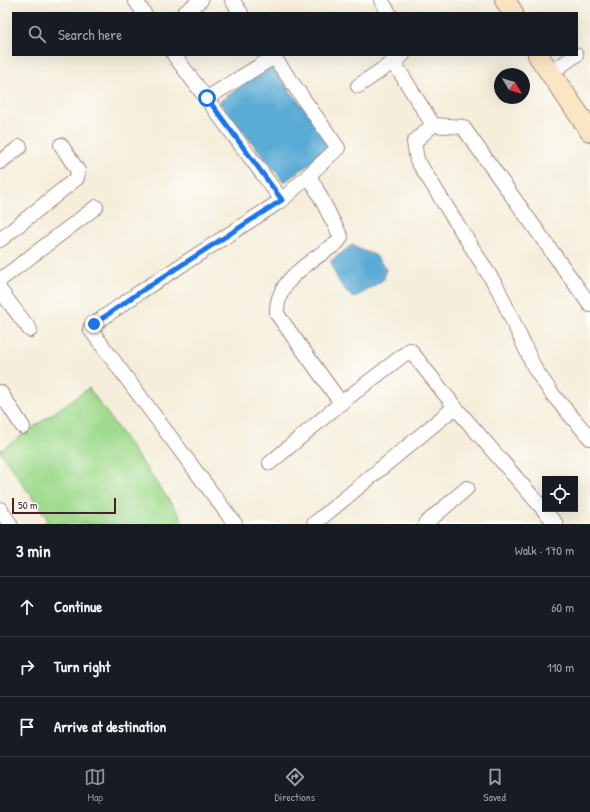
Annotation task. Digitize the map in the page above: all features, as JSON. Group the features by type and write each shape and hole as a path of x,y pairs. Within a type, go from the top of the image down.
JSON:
{"street":[{"path":"135,0 143,12"},
{"path":"185,12 201,0"},
{"path":"232,0 240,12"},
{"path":"381,0 388,12"},
{"path":"505,0 512,12"},
{"path":"175,56 282,200"},
{"path":"207,98 273,56 338,148 282,200 140,292 94,324 90,329 235,524"},
{"path":"539,56 590,131"},
{"path":"550,73 576,56"},
{"path":"358,86 398,58 433,125"},
{"path":"590,305 463,127 433,125 414,142 417,160 498,289 535,369 553,395 590,438"},
{"path":"0,240 77,178 78,171 61,145"},
{"path":"0,162 20,147"},
{"path":"309,175 341,237 338,242 292,276 283,290 277,307 277,314 341,403"},
{"path":"0,280 96,207"},
{"path":"0,290 30,330"},
{"path":"270,463 341,403 410,350 548,521"},
{"path":"0,392 23,427"},
{"path":"314,524 455,407"},
{"path":"425,524 468,488"},
{"path":"0,509 10,524"}],"green space":[{"path":"89,388 183,520 178,524 43,524 48,520 0,451"}],"water":[{"path":"270,66 335,146 284,182 219,102"},
{"path":"352,245 375,255 386,269 384,279 353,298 339,281 334,272 331,261"}],"route":[{"path":"94,324 140,292 282,200 207,98"}]}
